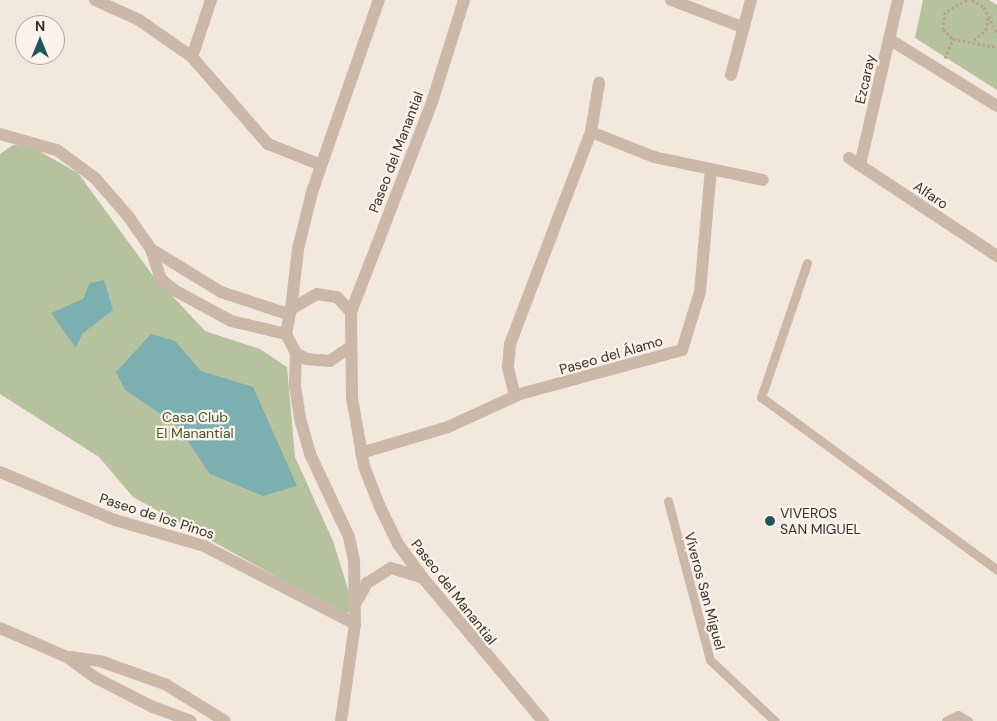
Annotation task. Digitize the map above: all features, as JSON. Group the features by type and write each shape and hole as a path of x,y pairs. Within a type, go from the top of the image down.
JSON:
{"street":[{"path":"95,0 139,20 192,57 268,144 321,165"},
{"path":"192,57 212,0"},
{"path":"341,721 355,624 356,602 349,537 310,454 301,422 296,353 286,334 298,249 321,165 379,0"},
{"name":"Paseo del Manantial","path":"351,312 433,99 464,0"},
{"path":"671,0 742,27"},
{"path":"731,75 742,27 751,0"},
{"name":"Ezcaray","path":"855,162 898,0"},
{"path":"889,39 997,106"},
{"path":"515,396 508,367 510,344 591,132 599,82"},
{"path":"591,132 654,157 762,180"},
{"path":"0,134 36,142 68,157 118,202 152,249 161,278 189,299 230,321 286,334"},
{"name":"Alfaro","path":"855,162 997,256"},
{"name":"Paseo del Álamo","path":"362,453 448,427 515,396 682,350 700,292 711,169"},
{"path":"152,249 221,292 289,312 317,294 337,297 351,312 354,336 349,348 330,361 312,361 296,353"},
{"name":"Paseo del Manantial","path":"349,348 362,453 394,536 423,578 543,721"},
{"name":"Paseo de los Pinos","path":"0,472 115,520 204,546 355,624"},
{"path":"356,602 367,583 391,568 423,578"},
{"path":"0,628 68,657 123,692 191,721"},
{"path":"68,657 100,661 165,684 225,721"}],"lane":[{"path":"807,263 761,397 997,570"},
{"name":"Víveros San Miguel","path":"668,501 710,660 775,721"},
{"path":"946,721 958,715 968,721"}],"path":[{"path":"967,0 945,12 944,29 953,39 974,41 997,47"},
{"path":"972,0 977,1 997,33"},
{"path":"974,41 986,30 988,18"},
{"path":"940,70 953,39"}],"green space":[{"path":"923,0 989,0 997,5 997,90 915,38"},
{"name":"Casa Club El Manantial","path":"13,145 30,146 78,173 151,273 205,331 260,349 287,367 295,457 333,541 352,602 347,616 133,497 99,457 0,394 0,154"}],"water":[{"path":"104,280 113,310 82,334 76,348 51,313 83,299 90,283"},
{"path":"151,334 175,341 201,371 253,387 297,486 263,496 210,474 177,425 125,390 116,372"}],"place":[{"name":"VIVEROS SAN MIGUEL","path":"770,521"}]}
